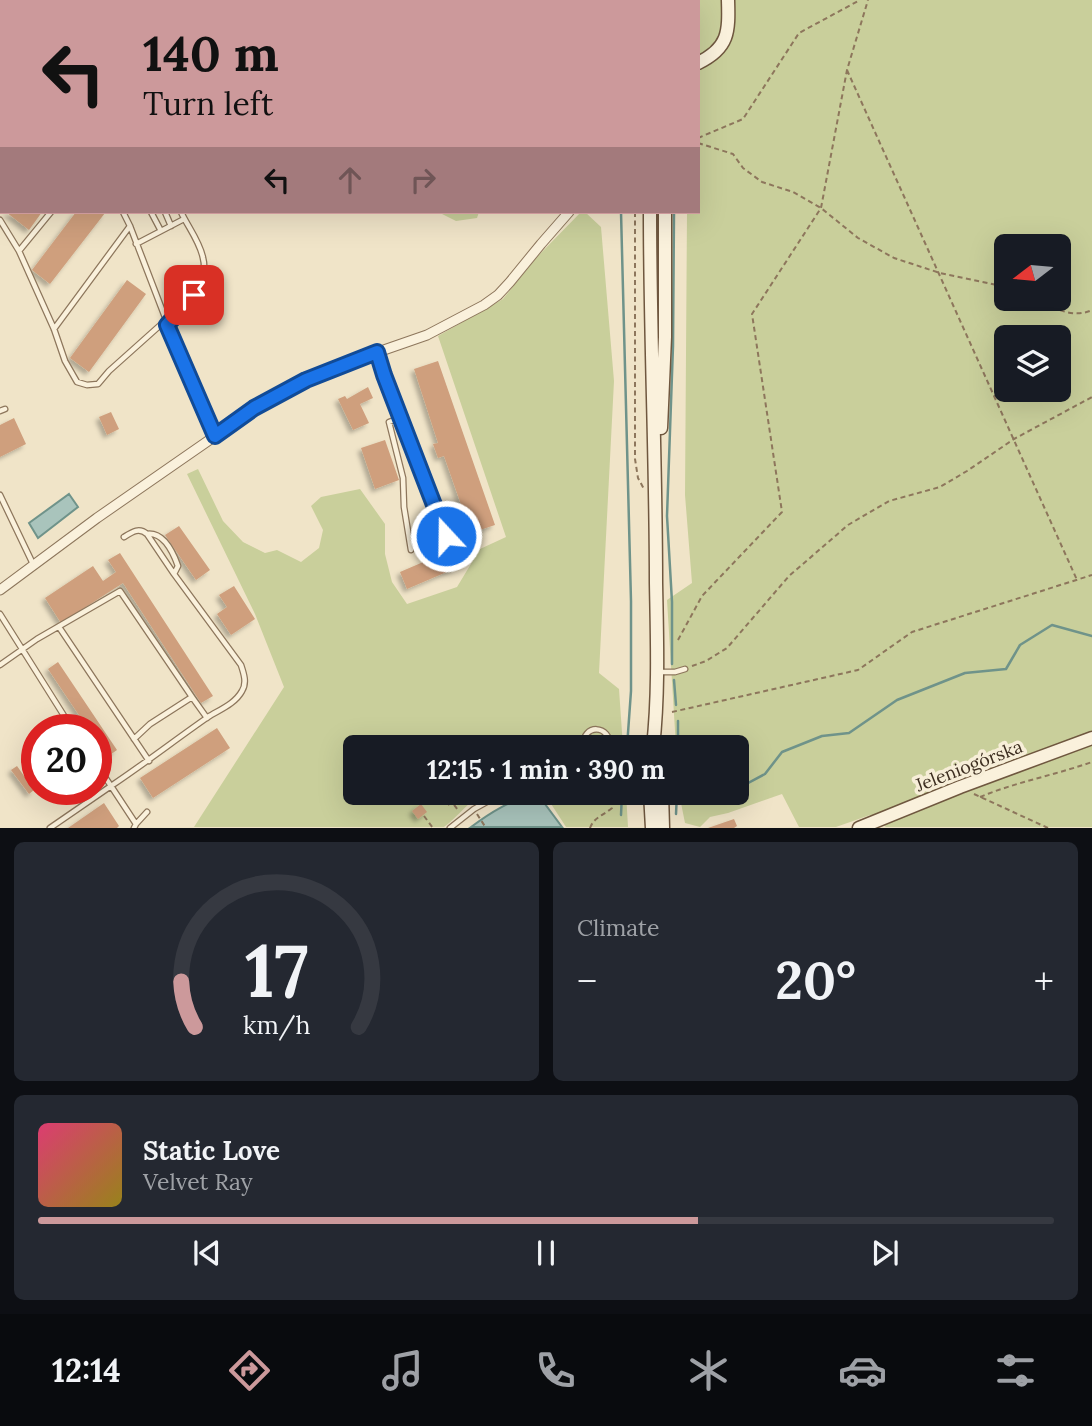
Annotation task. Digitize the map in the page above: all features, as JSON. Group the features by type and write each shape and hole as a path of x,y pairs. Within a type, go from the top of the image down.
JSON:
{"main road":[{"path":"700,63 710,58 723,45 728,27 728,0"},
{"path":"650,214 653,435 651,488 657,673 654,735"},
{"path":"651,488 660,436 665,338 665,214"},
{"path":"656,722 658,735"},
{"name":"Jeleniogórska","path":"859,828 1092,738"},
{"path":"651,805 652,828"},
{"path":"662,805 663,828"}],"street":[{"path":"0,590 254,408 306,380 427,335 484,305 498,295 567,214"}],"lane":[{"path":"19,251 49,214"},
{"path":"124,214 215,436"},
{"path":"152,214 161,231"},
{"path":"165,214 171,226"},
{"path":"0,220 19,251 71,374 77,382 87,385 98,384 109,371 167,323 194,295 204,275 204,258 182,214"},
{"path":"136,244 184,219"},
{"path":"54,329 130,226"},
{"path":"377,352 446,536"},
{"path":"400,418 389,422 403,478 411,550"},
{"path":"0,495 34,564"},
{"path":"112,785 234,701 244,688 245,677 241,665 147,534 139,530 124,537"},
{"path":"147,534 155,533 167,545 178,566 174,574"},
{"path":"0,666 37,639 120,591 207,718"},
{"path":"0,614 63,714"},
{"path":"59,627 149,761"},
{"path":"657,673 685,669"},
{"path":"134,739 150,724 192,697"},
{"path":"585,735 597,729 607,735"},
{"path":"112,788 135,826 147,812"},
{"path":"50,828 83,805"},
{"path":"450,828 481,805"}],"path":[{"path":"700,137 743,119 799,33 860,0"},
{"path":"678,640 702,596 782,512 752,314 821,208 847,69 868,0"},
{"path":"847,69 1077,580"},
{"path":"700,144 733,153 743,169 762,182 793,192 821,208 858,238 894,258 940,273 994,284"},
{"path":"635,214 635,458 638,478 651,488"},
{"path":"1071,312 1086,313 1092,310"},
{"path":"685,669 706,661 727,648 789,576 848,525 889,501 940,487 1014,439 1092,397"},
{"path":"672,712 858,670 912,632 1092,575"},
{"path":"980,797 1007,786 1062,773 1092,762"},
{"path":"960,787 1048,827"},
{"path":"448,806 452,802 463,817"},
{"path":"590,827 594,819 606,813 612,805"},
{"path":"424,816 433,828"},
{"path":"480,818 486,828"}],"green space":[{"path":"700,0 1092,0 1092,827 886,827 870,815 836,827 799,827 782,794 728,813 710,817 700,827 685,823 681,805 749,805 749,735 675,735 667,600 692,583 685,495 687,214 700,214"},
{"path":"442,214 478,214 477,218 456,221"},
{"path":"579,214 587,214 601,227 614,381 599,673 619,689 622,735 343,735 343,805 468,805 444,827 194,827 284,687 255,614 187,474 198,469 223,521 243,542 265,553 277,550 301,562 319,548 323,530 311,506 321,497 360,489 385,524 385,554 392,582 407,604 457,587 480,549 506,537 438,336 503,299 537,257"},
{"path":"552,805 627,805 628,827 566,827"}],"water":[{"path":"69,494 78,507 38,538 29,523"},
{"path":"507,805 546,805 562,827 471,827"}],"building":[{"path":"9,214 41,214 29,230"},
{"path":"74,214 104,214 50,284 32,270"},
{"path":"127,280 146,294 89,372 70,358"},
{"path":"438,361 495,525 471,533 444,456 438,458 433,444 438,443 414,369"},
{"path":"368,387 373,398 360,404 369,423 353,430 338,399 345,396 347,399"},
{"path":"111,412 119,429 107,435 99,417"},
{"path":"14,418 26,444 0,457 0,425"},
{"path":"385,440 399,480 375,489 361,448"},
{"path":"179,526 210,570 196,580 165,535"},
{"path":"449,551 456,568 407,589 400,572"},
{"path":"120,553 213,696 201,703 123,583 61,623 45,598 93,566 103,581 116,572 108,560"},
{"path":"234,586 255,619 231,635 217,614 227,607 219,595"},
{"path":"58,662 93,714 78,714 48,669"},
{"path":"217,728 230,748 153,798 140,778"},
{"path":"17,766 21,772 21,783 11,770"},
{"path":"101,805 105,805 119,826 117,828 68,828"},
{"path":"422,805 427,812 418,819 412,811"},
{"path":"734,819 737,826 734,828 708,828"}],"waterway":[{"path":"621,214 631,601 631,691 628,735"},
{"path":"672,664 667,516 674,214"},
{"path":"749,783 765,774 782,752 822,736 849,733 897,700 965,673 1006,669 1020,645 1052,625 1092,636"},
{"path":"674,680 676,705"},
{"path":"678,721 678,735"},
{"path":"621,805 621,815"},
{"path":"676,805 676,814"}],"route":[{"path":"194,295 167,325 215,436 254,408 306,380 377,352 446,536"}]}
